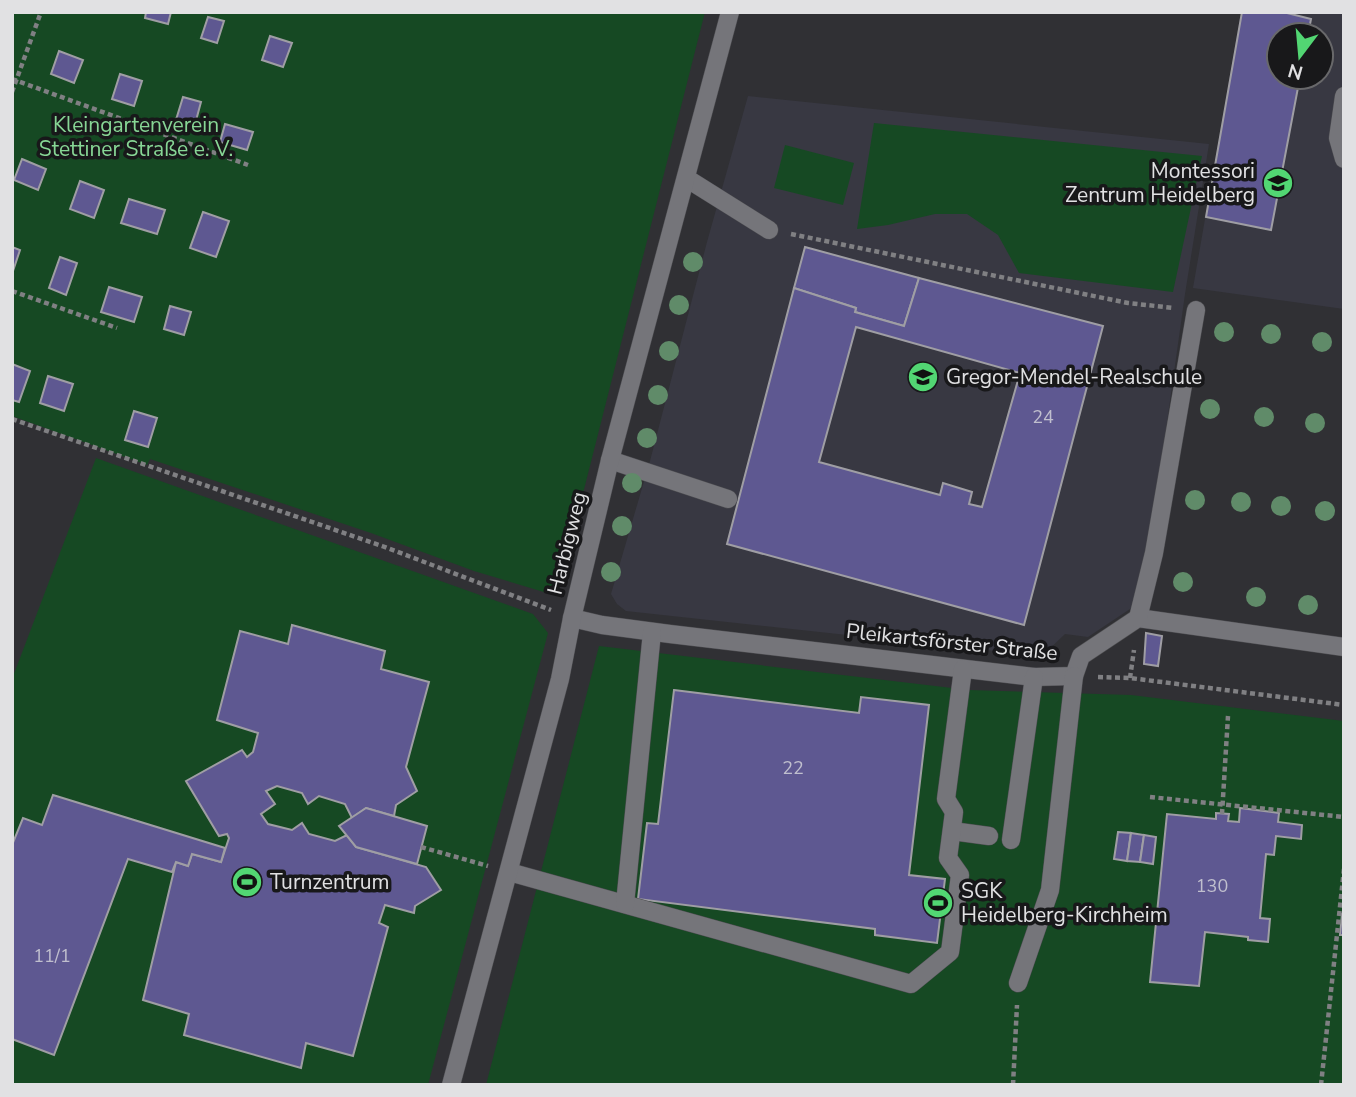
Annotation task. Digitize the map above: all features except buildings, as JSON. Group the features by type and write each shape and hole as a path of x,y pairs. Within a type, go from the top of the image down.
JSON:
{"street":[{"name":"Harbigweg","path":"451,1085 561,679 572,618 610,460 730,12"},
{"path":"1344,96 1338,138 1344,159"},
{"path":"686,178 769,230"},
{"path":"1196,310 1154,553 1139,618 1344,647"},
{"path":"610,460 728,499"},
{"name":"Pleikartsförster Straße","path":"572,618 652,632 1034,677 1074,676 1081,656 1139,618"},
{"path":"625,904 652,632"},
{"path":"509,872 911,984 950,952 960,875 948,858 954,812 946,799 963,669"},
{"path":"1018,983 1050,890 1074,676"},
{"path":"1011,840 1034,677"},
{"path":"952,831 989,836"}],"path":[{"path":"12,92 14,79 41,12"},
{"path":"14,79 248,165"},
{"path":"769,230 1128,303 1196,310"},
{"path":"12,291 117,328"},
{"path":"12,419 382,546 572,618"},
{"path":"1074,676 1130,678 1344,705"},
{"path":"1222,814 1228,716"},
{"path":"1150,797 1344,817"},
{"path":"421,847 509,872"},
{"path":"1321,1085 1344,869"},
{"path":"1013,1085 1018,983"}],"shaded area":[{"name":"Montessori Zentrum Heidelberg","path":"1241,12 1344,12 1344,309 1193,288"},
{"name":"Gregor-Mendel-Realschule","path":"748,96 1209,144 1142,601 1088,637 1065,634 1042,656 626,611 617,604 611,594 650,461"}],"green space":[{"name":"Kleingartenverein Stettiner Straße e. V.","path":"12,12 705,12 557,596 474,571 371,533 150,459 147,465 12,416"},
{"path":"874,123 1202,156 1173,292 1019,273 998,235 967,214 935,214 857,229"},
{"path":"785,145 854,163 843,205 774,188"},
{"name":"Turnzentrum","path":"96,458 533,614 548,633 428,1085 12,1085 12,679"},
{"name":"SGK Heidelberg-Kirchheim","path":"599,646 969,690 1131,695 1344,721 1344,1085 486,1085"}],"place":[{"name":"Montessori Zentrum Heidelberg","path":"1278,183"},
{"name":"Gregor-Mendel-Realschule","path":"923,377"},
{"name":"Turnzentrum","path":"247,882"},
{"name":"SGK Heidelberg-Kirchheim","path":"938,903"}]}
